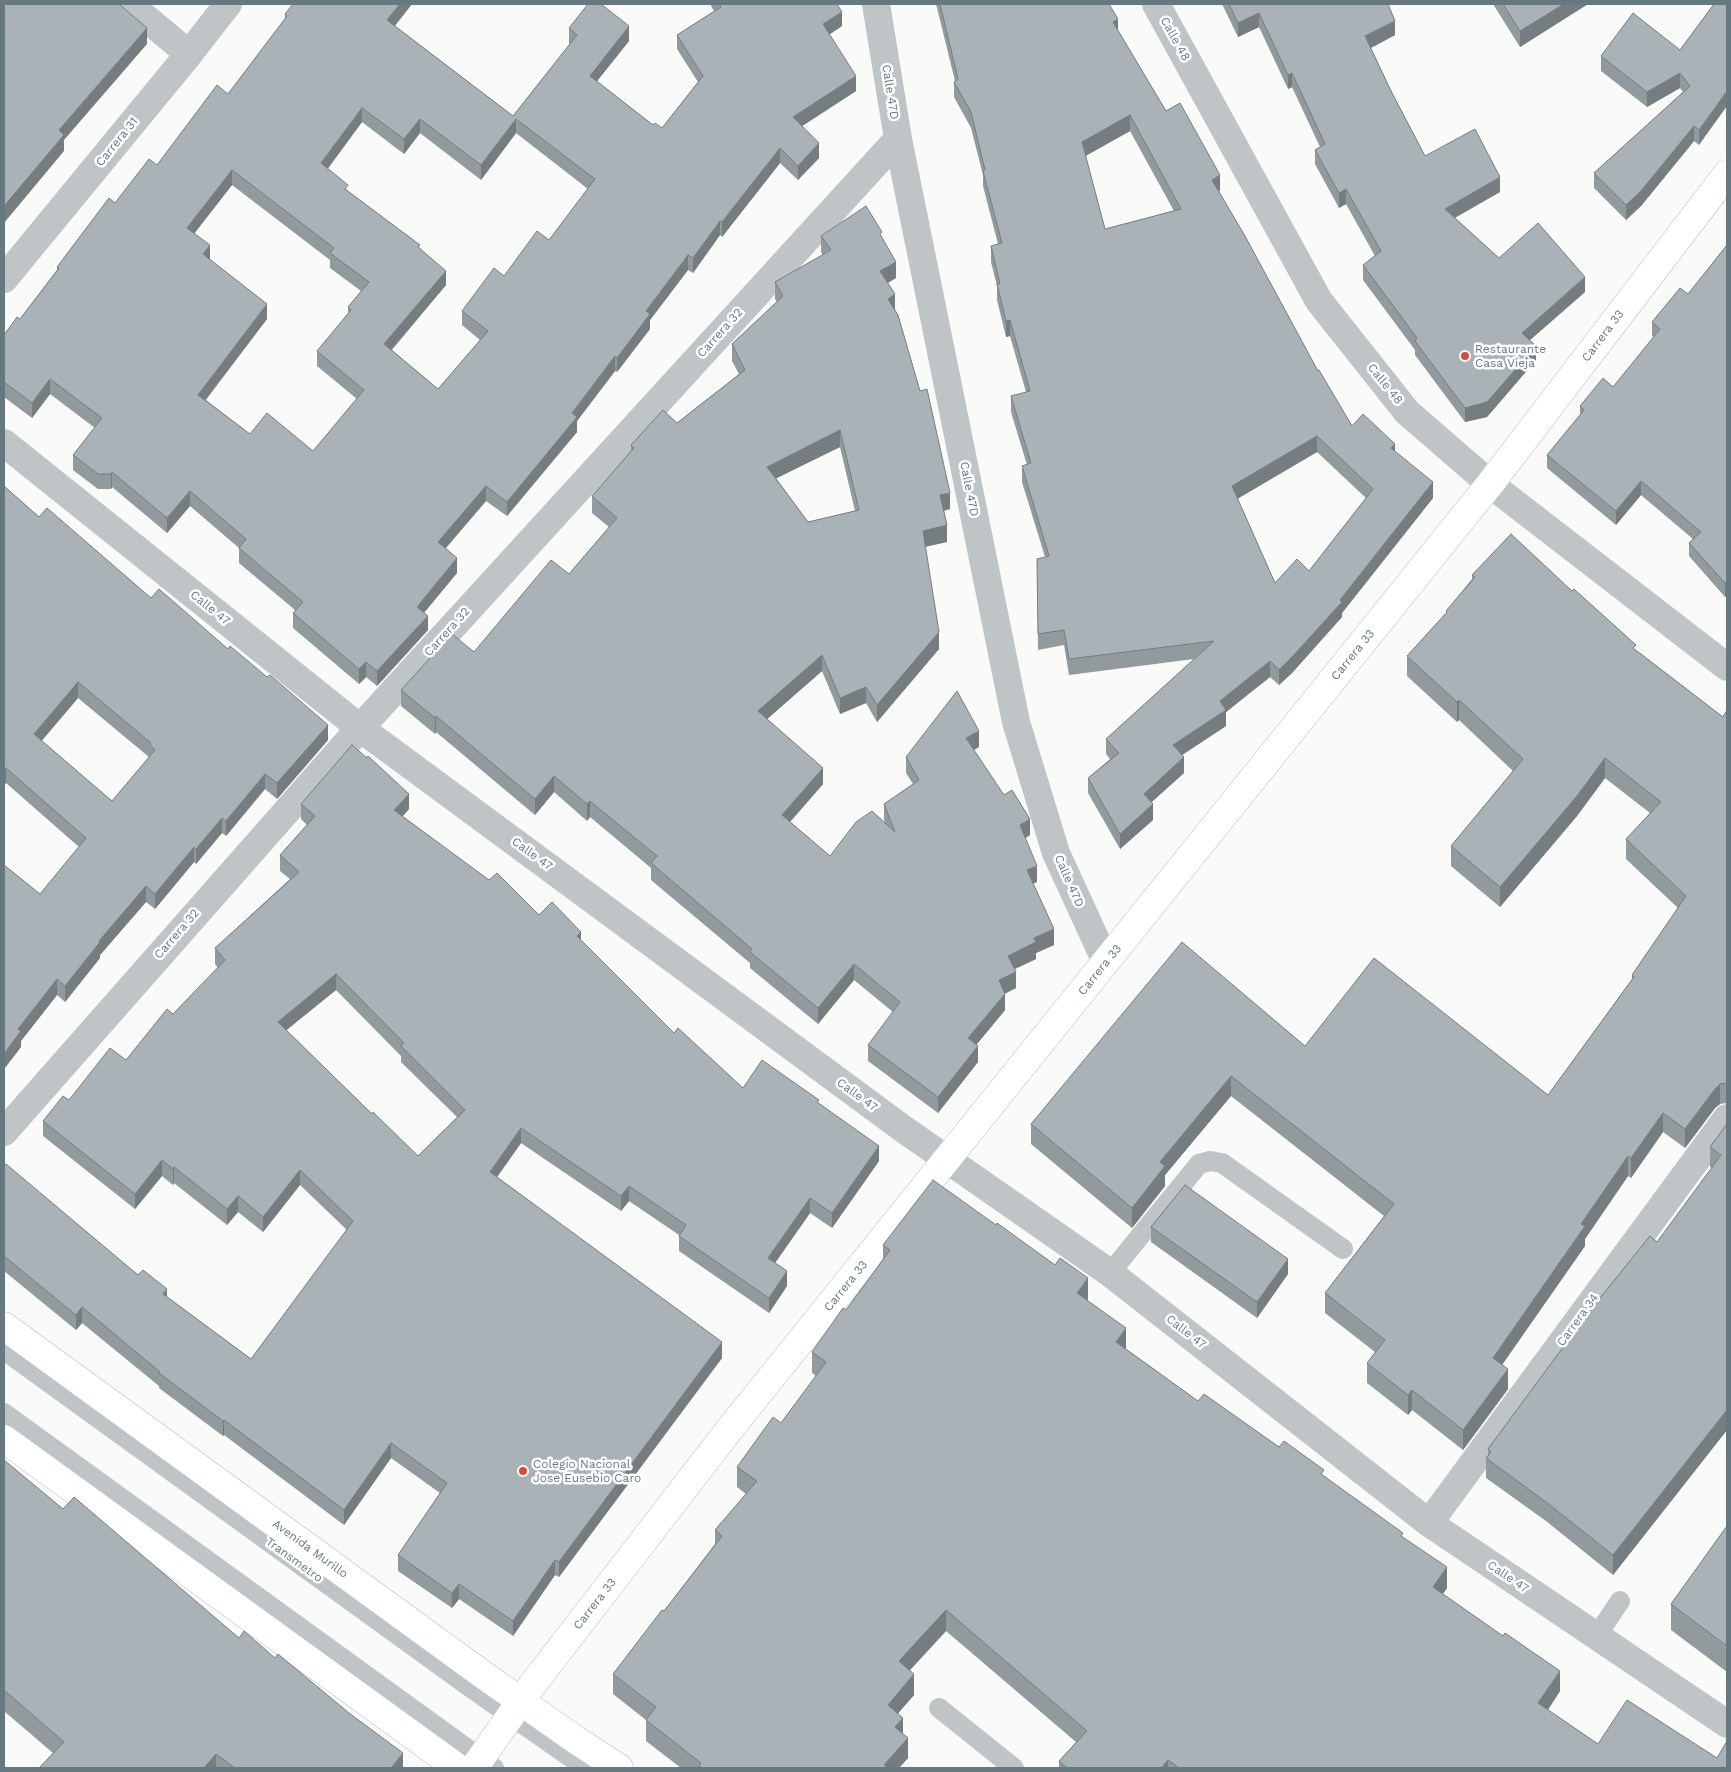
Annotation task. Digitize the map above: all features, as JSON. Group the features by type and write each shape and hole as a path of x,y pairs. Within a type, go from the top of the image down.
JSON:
{"street":[{"path":"129,4 189,54"},
{"name":"Carrera 31","path":"4,279 228,4"},
{"name":"Calle 47D","path":"876,4 898,139 1016,722 1056,853 1106,962"},
{"name":"Calle 48","path":"1156,4 1319,301 1407,412 1490,484 1727,666"},
{"name":"Carrera 32","path":"4,1132 360,728 898,139"},
{"name":"Carrera 33","path":"476,1766 536,1680 729,1430 1490,484 1727,174"},
{"name":"Calle 47","path":"4,443 360,728 948,1160 1110,1273 1429,1523 1727,1724"},
{"name":"Carrera 34","path":"1429,1523 1727,1118"},
{"name":"Avenida Murillo","path":"4,1326 516,1709 619,1768"},
{"path":"4,1439 476,1766"}],"lane":[{"path":"1110,1273 1199,1164 1210,1161 1222,1164 1342,1249"},
{"name":"Transmetro","path":"4,1350 516,1709 586,1768"},
{"path":"4,1413 476,1766"},
{"path":"1596,1637 1620,1600"},
{"path":"939,1708 1014,1768"}],"building":[{"path":"4,4 119,4 147,28 59,130 64,135 4,206"},
{"path":"293,4 400,4 387,20 513,116 577,35 569,28 588,4 601,4 629,26 590,76 653,125 655,123 662,128 703,76 677,35 721,7 719,4 837,4 842,12 823,24 856,76 793,117 819,143 798,166 780,148 722,222 720,221 693,258 688,255 646,311 650,314 572,413 577,417 507,502 486,486 438,542 457,558 417,607 428,616 377,671 366,662 359,669 293,613 303,602 239,548 246,539 190,491 167,518 112,472 111,474 98,474 73,455 102,418 50,379 32,403 4,382 4,335 17,317 20,319 109,198 115,203 149,159 157,165 217,85 228,94 287,16 285,14","holes":["362,108 404,139 420,119 481,165 516,119 595,179 549,240 537,231 504,276 494,268 462,311 488,331 438,389 384,344 446,271 418,247 420,245 345,189 348,185 321,163","232,170 334,248 330,253 369,282 348,307 351,310 317,351 364,390 313,451 267,413 250,434 198,395 267,304 203,254 210,245 187,228"]},
{"path":"940,4 1109,4 1118,19 1113,22 1166,111 1180,103 1220,175 1212,180 1245,236 1318,371 1352,426 1363,414 1395,444 1391,448 1433,482 1340,600 1342,602 1292,657 1279,670 1270,661 1220,701 1226,710 1173,745 1184,757 1144,794 1153,804 1120,834 1088,778 1119,753 1106,739 1214,641 1069,659 1064,630 1038,634 1037,559 1049,556 1022,466 1031,463 1011,396 1030,391 1010,320 1006,321 997,284 1000,284 991,246 1002,243 983,171 985,170 971,112 954,82 958,79","holes":["1130,115 1181,209 1105,229 1082,142","1317,436 1373,489 1309,571 1297,559 1275,583 1232,486"]},
{"path":"1229,4 1388,4 1395,21 1365,36 1425,156 1475,129 1500,177 1445,209 1499,258 1538,223 1585,277 1522,333 1536,346 1487,402 1465,408 1415,341 1417,338 1363,265 1381,251 1346,189 1339,193 1315,150 1325,144 1292,73 1288,75 1259,13 1238,23"},
{"path":"1503,4 1564,4 1520,31"},
{"path":"1714,4 1727,4 1727,91 1699,130 1694,126 1641,191 1626,205 1594,173 1690,86 1680,73 1647,92 1601,56 1633,13 1680,50"},
{"path":"866,206 882,232 880,234 896,262 880,271 895,294 888,299 898,315 920,391 927,389 950,493 940,495 947,525 923,531 939,632 877,705 866,687 840,698 822,655 758,711 823,768 782,815 830,856 856,822 872,811 895,832 884,804 919,780 906,757 957,691 979,731 966,738 1004,795 1012,790 1030,819 1020,825 1037,866 1027,870 1054,929 1034,938 1036,942 1008,956 1016,972 999,980 1005,994 968,1038 978,1046 938,1097 868,1045 900,1002 854,964 818,1008 750,952 752,949 651,863 657,856 590,801 587,804 554,776 535,799 436,716 435,718 401,690 452,634 474,652 551,560 569,574 617,518 592,496 634,448 631,445 663,410 677,423 745,370 732,344 783,296 775,282 831,250 821,236","holes":["840,430 859,510 808,522 767,467"]},
{"path":"1727,245 1727,581 1725,583 1689,543 1701,532 1641,481 1616,511 1547,455 1584,410 1580,406 1603,378 1613,387 1660,329 1652,322 1680,288 1688,294"},
{"path":"4,486 39,517 47,508 151,598 159,589 228,649 230,646 267,677 270,675 328,725 277,783 265,774 226,821 222,818 196,849 194,847 155,894 146,886 99,941 65,986 57,979 18,1029 21,1031 4,1054 4,865 40,894 86,838 6,768 4,770","holes":["78,682 151,743 150,745 155,750 112,801 34,734"]},
{"path":"1511,534 1572,591 1574,589 1636,645 1633,648 1723,717 1727,710 1727,1083 1720,1084 1715,1089 1685,1129 1663,1113 1631,1158 1628,1156 1581,1224 1585,1226 1493,1358 1508,1369 1463,1430 1412,1390 1408,1395 1367,1363 1385,1340 1325,1293 1394,1204 1231,1076 1160,1162 1165,1166 1132,1208 1031,1124 1182,942 1305,1046 1374,958 1548,1095 1634,977 1632,975 1686,896 1626,839 1661,802 1605,758 1577,796 1500,887 1451,846 1523,759 1459,700 1457,702 1407,656 1447,612 1475,577 1472,575"},
{"path":"352,745 367,758 368,756 409,794 394,810 489,880 497,873 539,915 552,902 581,932 577,936 674,1033 678,1028 743,1088 762,1060 819,1100 817,1102 879,1146 832,1213 810,1198 768,1258 787,1271 769,1298 679,1236 686,1225 629,1186 621,1196 521,1128 490,1172 722,1342 559,1562 555,1560 513,1621 459,1584 452,1593 398,1555 447,1483 391,1443 344,1510 159,1373 82,1307 76,1315 4,1256 4,1167 6,1164 138,1275 143,1270 167,1289 163,1294 251,1359 353,1221 300,1170 263,1217 238,1196 227,1209 174,1167 173,1169 162,1160 135,1194 43,1121 63,1096 69,1100 110,1048 126,1060 167,1009 173,1014 225,960 215,948 299,872 280,855 315,816 301,804","holes":["336,974 404,1043 401,1046 465,1110 418,1156 278,1022"]},
{"path":"1727,1124 1727,1410 1613,1555 1486,1458 1491,1452 1488,1449 1592,1308 1650,1236 1657,1242 1721,1155 1710,1147"},
{"path":"933,1180 1055,1265 1060,1258 1088,1278 1077,1293 1126,1328 1116,1342 1198,1401 1204,1394 1279,1447 1284,1441 1324,1470 1321,1474 1403,1533 1401,1536 1447,1567 1433,1587 1503,1636 1505,1633 1560,1671 1538,1703 1598,1744 1627,1700 1717,1758 1727,1741 1727,1768 1179,1768 1168,1760 1161,1768 1067,1768 1059,1761 1087,1731 946,1610 899,1661 914,1674 888,1705 903,1718 895,1727 908,1738 884,1765 888,1768 702,1768 699,1766 701,1763 646,1720 656,1707 613,1674 722,1536 715,1530 757,1481 737,1467 773,1417 781,1423 826,1362 812,1352 843,1308 846,1310 890,1250 883,1245"},
{"path":"1185,1185 1288,1259 1257,1302 1151,1227"},
{"path":"4,1460 63,1509 74,1497 239,1638 244,1631 275,1658 278,1654 349,1713 403,1753 391,1768 235,1768 216,1754 204,1768 39,1768 64,1742 4,1690"},
{"path":"1727,1526 1727,1646 1671,1604"}],"place":[{"name":"Restaurante Casa Vieja","path":"1465,356"},
{"name":"Colegio Nacional Jose Eusebio Caro","path":"523,1471"}]}
